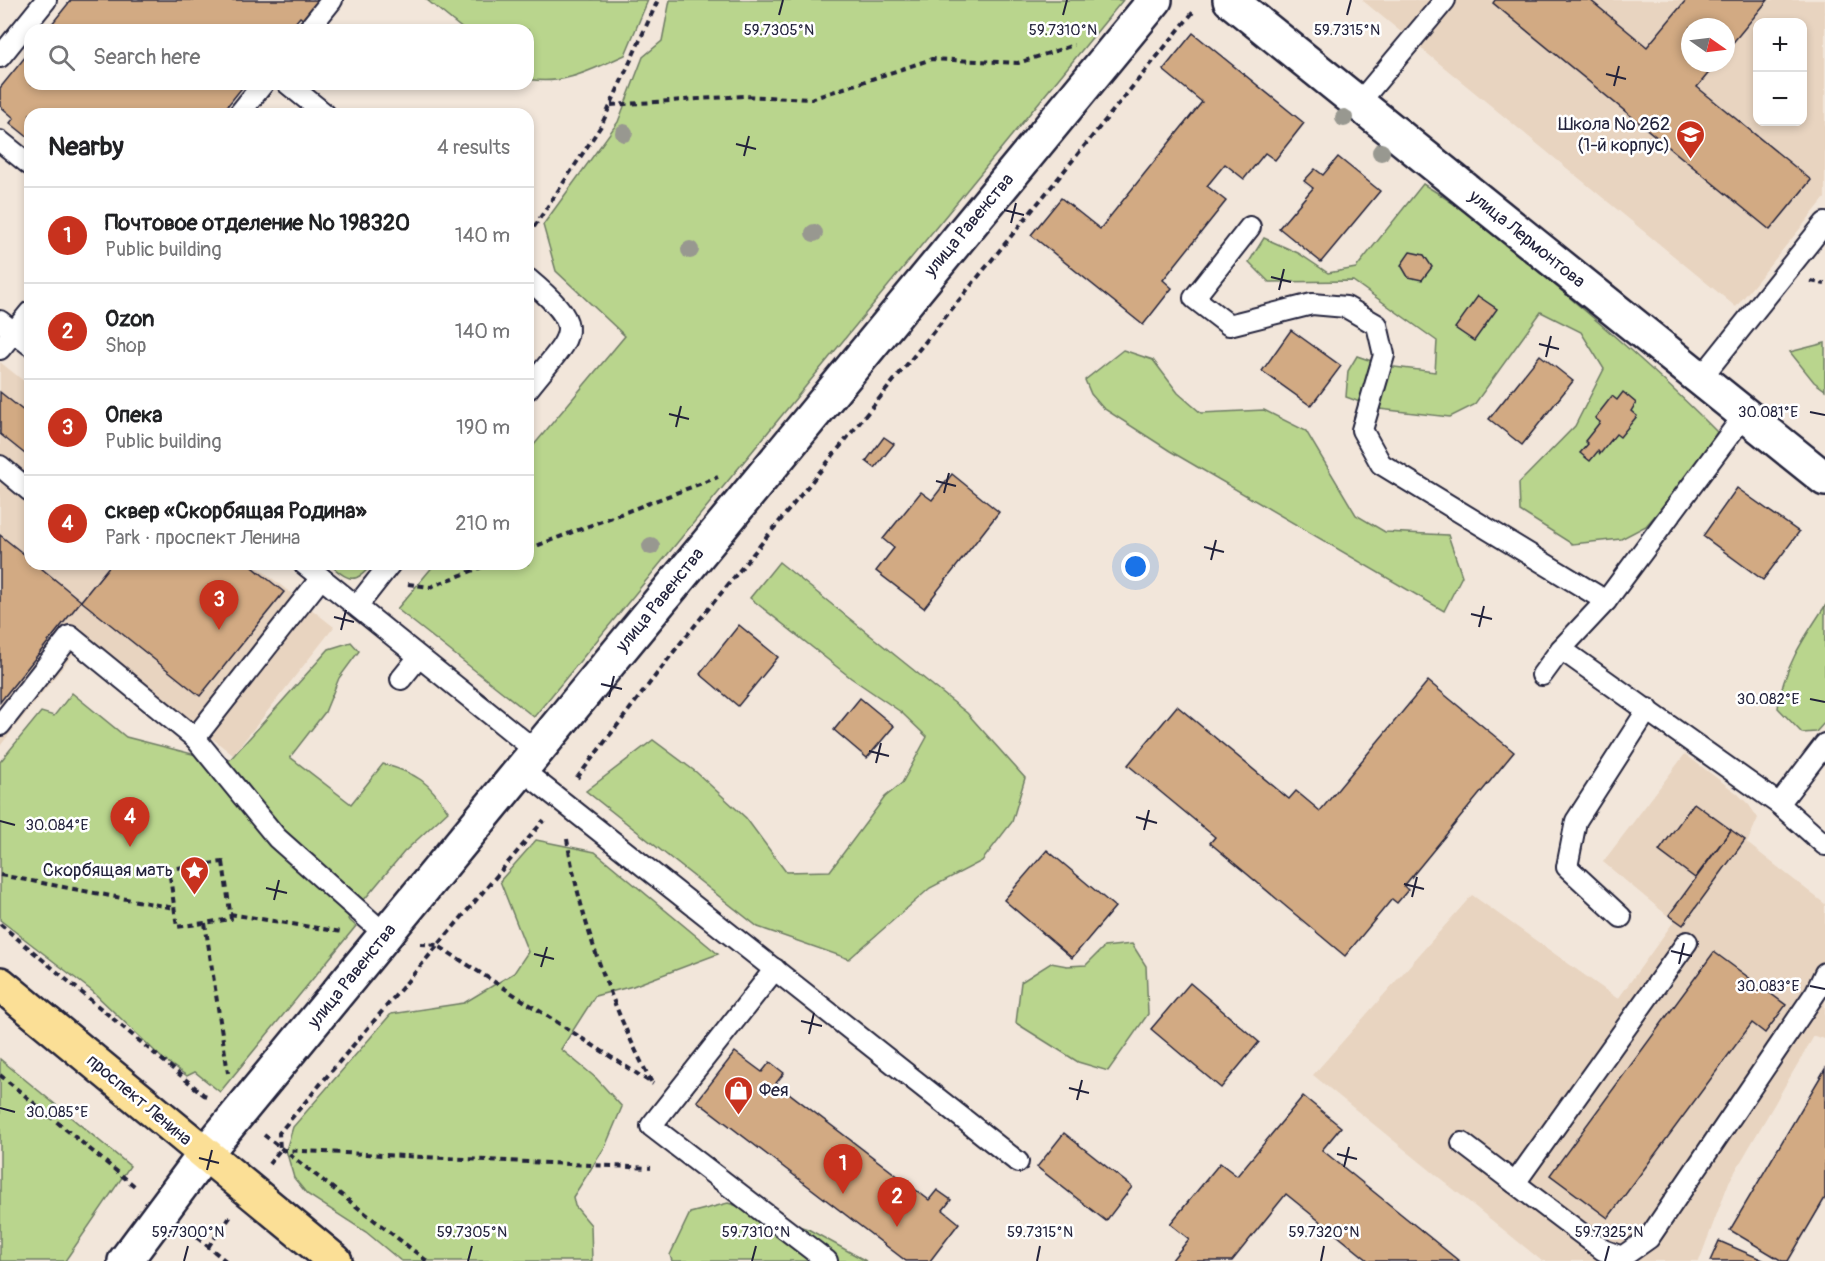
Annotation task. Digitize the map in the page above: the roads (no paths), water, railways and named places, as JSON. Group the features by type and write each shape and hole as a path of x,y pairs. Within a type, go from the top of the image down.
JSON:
{"main road":[{"name":"проспект Ленина","path":"0,984 334,1261"}],"street":[{"name":"улица Равенства","path":"126,1261 204,1155 1155,0"},
{"name":"улица Лермонтова","path":"1230,0 1825,479"}],"lane":[{"path":"27,24 46,0"},
{"path":"313,24 333,0"},
{"path":"1358,104 1445,0"},
{"path":"0,57 24,27"},
{"path":"244,108 258,90"},
{"path":"295,90 318,108"},
{"path":"0,141 24,160"},
{"path":"1701,378 1825,223"},
{"path":"1250,227 1194,298 1229,325 1312,304 1347,307 1377,325 1384,356 1362,430 1381,464 1606,601"},
{"path":"534,284 562,309 568,322 569,332 565,343 534,382"},
{"path":"0,349 7,326 24,316"},
{"path":"7,326 24,340"},
{"path":"1542,675 1561,649 1606,601 1745,414"},
{"path":"0,466 24,486"},
{"path":"311,570 418,658 529,760 560,800 1018,1162"},
{"path":"357,606 386,570"},
{"path":"195,738 321,578"},
{"path":"0,725 70,636 195,738 277,838 383,938"},
{"path":"1561,649 1779,804 1825,845"},
{"path":"401,679 418,658"},
{"path":"1621,917 1567,867 1576,821 1648,709"},
{"path":"1779,804 1825,744"},
{"path":"1515,1183 1687,942"},
{"path":"775,969 651,1126 826,1261"},
{"path":"1462,1143 1603,1250 1622,1257 1649,1238 1816,992 1825,973"}],"place":[{"name":"Школа № 262 (1-й корпус)","path":"1691,160"},
{"name":"Опека","path":"219,630"},
{"name":"сквер «Скорбящая Родина»","path":"130,847"},
{"name":"Скорбящая мать","path":"194,896"},
{"name":"Фея","path":"738,1116"},
{"name":"Почтовое отделение № 198320","path":"843,1194"},
{"name":"Ozon","path":"897,1227"}]}
